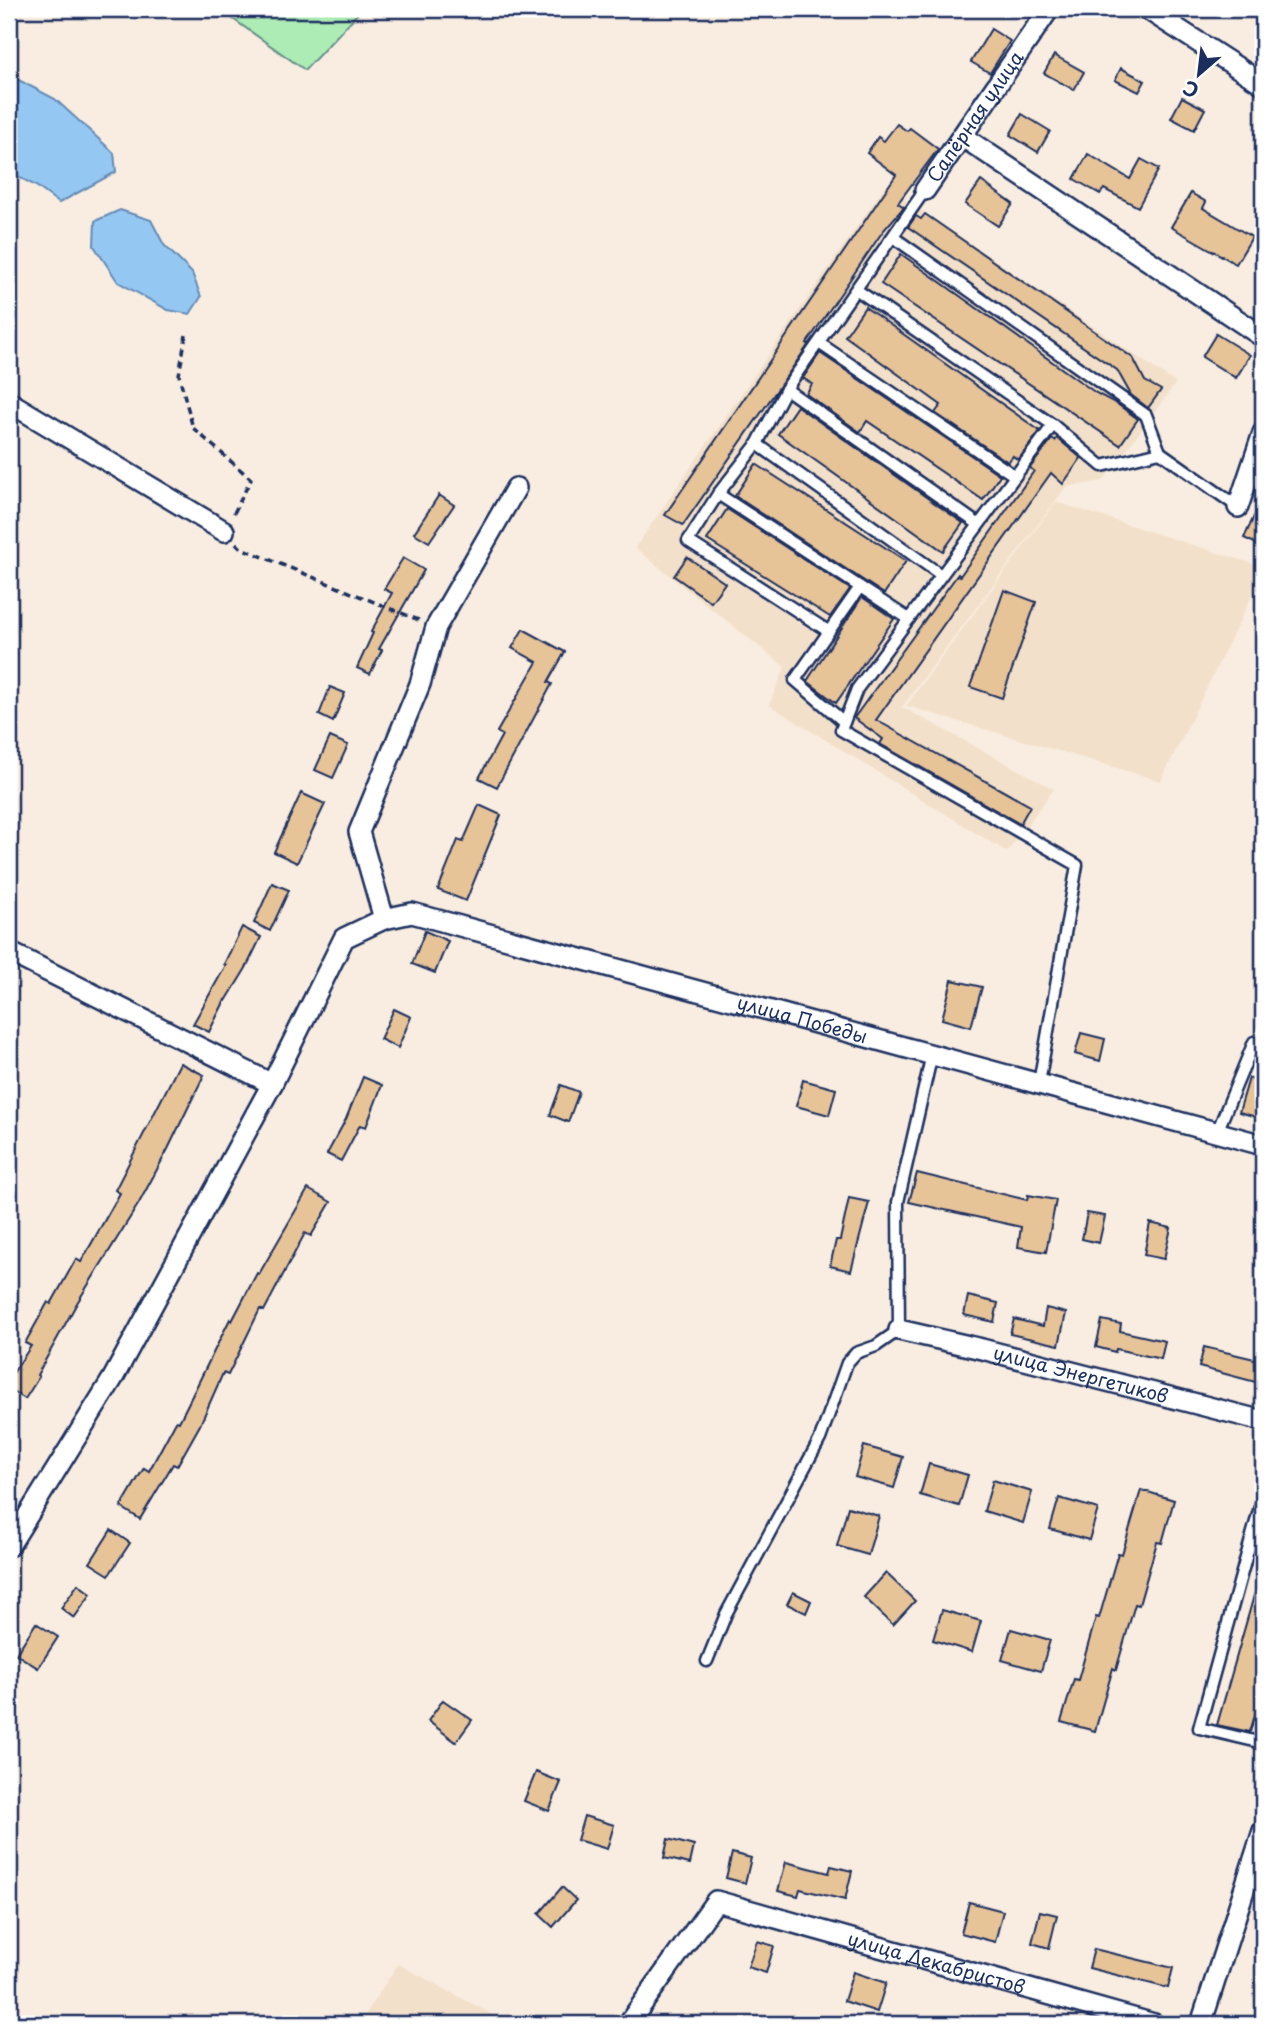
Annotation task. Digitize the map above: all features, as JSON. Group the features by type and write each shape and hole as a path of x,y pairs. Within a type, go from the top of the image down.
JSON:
{"street":[{"name":"Сапёрная улица","path":"925,190 1049,9"},
{"path":"1147,9 1263,83"},
{"path":"963,137 1263,337"},
{"path":"9,402 224,531"},
{"path":"1238,507 1263,433"},
{"path":"384,919 359,832 420,684 436,627 516,488"},
{"name":"улица Победы","path":"272,1084 344,938 384,919 412,913 1263,1145"},
{"path":"9,952 272,1084 113,1378 9,1546"},
{"name":"улица Энергетиков","path":"900,1331 995,1352 1263,1421"},
{"path":"1201,2024 1263,1831"},
{"name":"улица Декабристов","path":"628,2024 716,1901 1154,2024"}],"lane":[{"path":"828,631 688,541 718,494 757,444 786,389 925,190"},
{"path":"893,237 1146,415 1160,452 1238,507"},
{"path":"857,290 1054,425 1102,466 1160,452"},
{"path":"819,343 1015,476"},
{"path":"786,389 978,524"},
{"path":"1039,1083 1077,865 841,730 857,689 1054,425"},
{"path":"757,444 941,575"},
{"path":"718,494 909,619"},
{"path":"844,722 795,680 860,587"},
{"path":"1217,1132 1254,1042 1263,1045"},
{"path":"707,1661 726,1614 821,1439 847,1363 856,1353 876,1346 900,1331 898,1202 932,1054"},
{"path":"1263,1496 1199,1728 1263,1743"}],"path":[{"path":"186,335 179,375 193,428 251,479 224,531 241,548 436,627"}],"shaded area":[{"path":"885,186 1176,383 1103,481 1066,487 902,707 1054,789 1007,852 769,705 785,667 635,548"},
{"path":"1056,502 1263,567 1263,573 1161,781 906,706"},
{"path":"398,1964 510,2024 359,2024"}],"green space":[{"path":"219,9 362,9 305,70"}],"water":[{"path":"9,75 55,99 114,153 116,172 59,203 36,186 9,172"},
{"path":"120,210 151,220 164,245 192,273 201,297 190,314 168,310 118,282 94,246 95,221"}],"building":[{"path":"991,29 1010,41 990,73 971,62"},
{"path":"1054,55 1084,72 1074,90 1044,73"},
{"path":"1121,68 1145,81 1139,92 1115,80"},
{"path":"1182,97 1205,109 1194,130 1171,118"},
{"path":"1022,114 1050,131 1038,152 1010,135"},
{"path":"897,124 907,131 910,128 938,149 898,203 904,207 883,231 807,343 809,344 683,525 665,515 896,175 867,153 878,137 884,141"},
{"path":"1088,154 1130,179 1141,159 1159,169 1138,207 1104,189 1100,194 1074,179"},
{"path":"981,181 1013,204 998,226 965,204"},
{"path":"1191,193 1206,202 1203,208 1252,237 1236,264 1171,227"},
{"path":"925,214 1133,358 1145,381 1161,390 1148,408 1131,395 1117,370 908,227 916,216 921,219"},
{"path":"901,254 1096,393 1138,419 1120,445 881,284"},
{"path":"865,307 1040,431 1018,460 1013,456 1008,462 935,413 941,405 845,336"},
{"path":"1216,334 1250,355 1236,378 1202,357"},
{"path":"820,353 1000,475 983,500 867,421 860,432 806,394 812,384 803,378"},
{"path":"797,406 963,523 943,551 778,434"},
{"path":"1057,438 1081,458 1063,484 1051,473 876,720 1030,806 1020,824 880,744 883,739 854,718 1034,471 1030,468 1052,439 1055,441"},
{"path":"756,464 906,561 884,594 735,496"},
{"path":"439,495 454,505 429,542 414,533"},
{"path":"1263,497 1263,547 1244,538"},
{"path":"727,509 850,589 830,617 707,540"},
{"path":"687,557 725,583 711,602 674,576"},
{"path":"403,558 424,570 379,649 382,650 370,674 357,668 373,633 371,632 392,593 384,589"},
{"path":"1004,590 1036,602 1002,698 970,687"},
{"path":"862,597 894,619 836,703 807,681"},
{"path":"523,629 565,652 548,682 552,684 497,787 479,778 502,735 497,732 537,662 512,648"},
{"path":"330,687 345,693 333,722 319,715"},
{"path":"330,737 348,745 333,778 315,770"},
{"path":"301,793 325,804 297,863 274,852"},
{"path":"479,805 501,815 466,901 438,890 458,840 463,842"},
{"path":"272,883 289,890 270,931 254,923"},
{"path":"242,927 261,937 209,1032 193,1024 226,965 224,964"},
{"path":"425,931 448,941 435,973 412,964"},
{"path":"952,980 982,987 971,1027 942,1019"},
{"path":"394,1009 411,1017 398,1048 380,1039"},
{"path":"1081,1033 1105,1039 1100,1061 1075,1054"},
{"path":"180,1063 204,1075 139,1203 77,1303 25,1399 9,1389 9,1379 31,1346 25,1343 76,1259 81,1262 120,1193 115,1190"},
{"path":"363,1077 382,1085 366,1127 360,1125 341,1161 327,1154 346,1119"},
{"path":"1249,1078 1263,1082 1263,1119 1239,1112"},
{"path":"803,1080 836,1089 829,1115 796,1106"},
{"path":"561,1085 579,1092 568,1122 550,1115"},
{"path":"917,1173 1027,1200 1028,1195 1056,1200 1046,1252 1018,1247 1021,1227 909,1202"},
{"path":"308,1189 331,1202 311,1236 305,1233 264,1311 260,1309 228,1375 223,1373 200,1425 177,1466 173,1464 140,1519 121,1507 144,1468 149,1471 176,1421 179,1422 230,1319 232,1321 257,1273 259,1274"},
{"path":"849,1198 869,1202 851,1271 830,1266 836,1240 840,1240"},
{"path":"1087,1213 1105,1216 1099,1243 1082,1239"},
{"path":"1150,1223 1171,1228 1164,1259 1144,1255"},
{"path":"968,1296 998,1303 994,1322 964,1315"},
{"path":"1046,1308 1066,1313 1059,1345 1010,1334 1014,1319 1043,1326"},
{"path":"1102,1320 1121,1324 1120,1331 1165,1341 1161,1359 1096,1347"},
{"path":"1204,1347 1263,1361 1263,1384 1199,1367"},
{"path":"864,1446 903,1457 894,1488 855,1477"},
{"path":"929,1464 968,1475 959,1506 920,1495"},
{"path":"993,1480 1032,1492 1023,1523 984,1511"},
{"path":"1141,1490 1174,1500 1162,1543 1157,1542 1139,1605 1135,1604 1116,1670 1113,1668 1095,1731 1061,1722 1074,1679 1078,1680 1096,1617 1099,1618 1118,1553 1122,1554"},
{"path":"1059,1498 1098,1509 1089,1540 1050,1529"},
{"path":"848,1507 879,1516 868,1555 837,1546"},
{"path":"111,1530 130,1543 109,1575 90,1563"},
{"path":"886,1573 915,1601 893,1625 864,1597"},
{"path":"1259,1578 1263,1578 1263,1688 1250,1732 1217,1725"},
{"path":"78,1584 91,1594 74,1618 61,1608"},
{"path":"793,1592 811,1601 806,1613 787,1604"},
{"path":"942,1610 981,1621 972,1652 933,1640"},
{"path":"36,1623 58,1637 38,1668 16,1654"},
{"path":"1011,1629 1050,1640 1041,1671 1002,1660"},
{"path":"443,1700 472,1720 456,1742 428,1721"},
{"path":"536,1772 561,1782 549,1811 524,1801"},
{"path":"584,1816 614,1825 607,1849 577,1840"},
{"path":"668,1839 694,1846 690,1864 664,1858"},
{"path":"732,1853 751,1858 745,1883 726,1878"},
{"path":"786,1862 829,1873 831,1866 852,1871 845,1900 800,1889 798,1896 778,1891"},
{"path":"562,1887 576,1900 553,1927 539,1914"},
{"path":"969,1902 1003,1911 995,1942 961,1933"},
{"path":"1040,1911 1057,1915 1049,1948 1032,1943"},
{"path":"757,1941 774,1946 766,1973 748,1967"},
{"path":"1094,1949 1173,1968 1168,1988 1089,1968"},
{"path":"853,1972 886,1983 877,2012 844,2001"}]}
